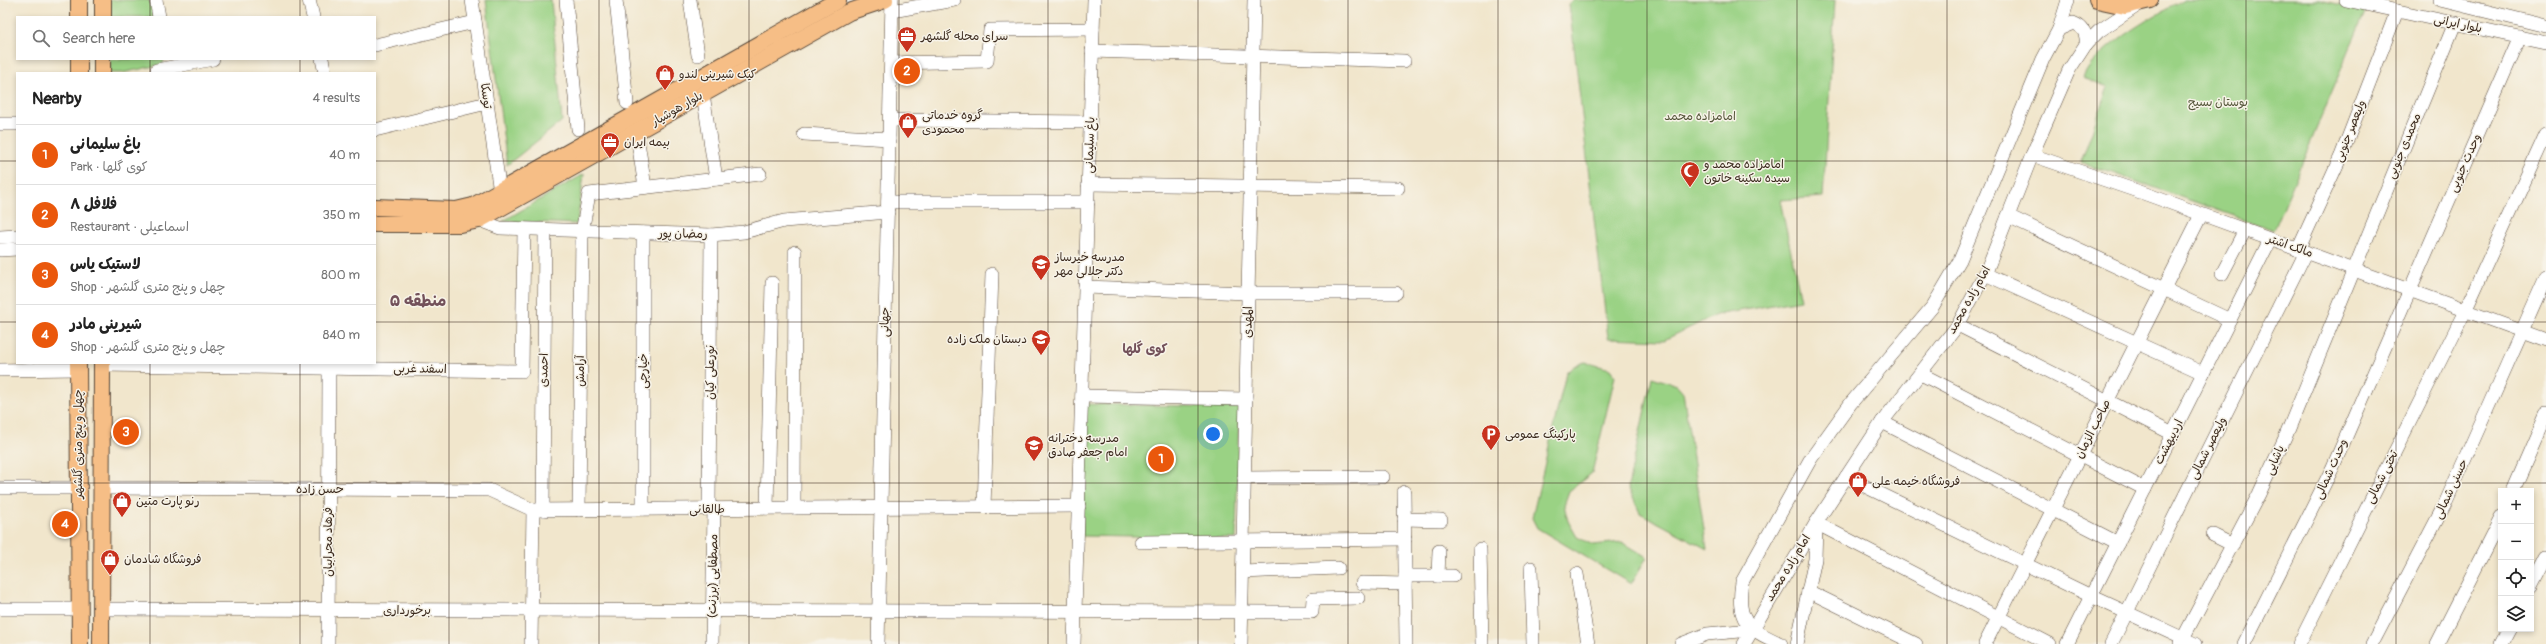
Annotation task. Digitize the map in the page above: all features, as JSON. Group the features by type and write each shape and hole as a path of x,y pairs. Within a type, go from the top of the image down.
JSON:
{"main road":[{"path":"79,0 79,16"},
{"path":"103,0 103,16"},
{"name":"بلوار هوشیار","path":"376,224 460,224 479,220 706,87 838,0"},
{"path":"2097,0 2111,5 2144,2"},
{"name":"بلوار هوشیار","path":"736,67 849,12 890,4"},
{"path":"78,72 79,60"},
{"path":"102,60 102,72"},
{"name":"بلوار هوشیار","path":"376,207 456,210 474,206 706,87"},
{"name":"چهل و پنج متری گلشهر","path":"101,644 102,364"},
{"name":"چهل و پنج متری گلشهر","path":"78,366 80,644"}],"street":[{"path":"156,0 160,16"},
{"path":"309,0 313,16"},
{"name":"توسکا","path":"472,0 500,192"},
{"path":"566,0 578,129"},
{"path":"616,0 626,103"},
{"path":"690,0 698,55"},
{"path":"890,4 954,0"},
{"name":"باغ سلیمانی","path":"1074,644 1094,0"},
{"name":"المهدی","path":"1241,644 1254,0"},
{"path":"1751,630 1741,612 1739,599 1742,582 1810,460 1851,403 1933,306 1960,260 2043,59 2060,29 2068,0"},
{"name":"بلوار ایرانی","path":"2346,0 2546,43"},
{"name":"بلوار ایرانی","path":"2440,0 2546,26"},
{"name":"امام زاده محمد","path":"1744,644 1816,523 1882,422 1958,325 1985,274 2032,155 2069,70 2086,44 2100,31 2144,2"},
{"name":"جهانی","path":"878,644 890,120 890,4"},
{"name":"ولیعصر جنوبی","path":"2302,251 2341,156 2397,11"},
{"path":"376,45 475,22"},
{"path":"2060,29 2073,23 2078,25 2085,32 2086,44"},
{"name":"محمدی جنوبی","path":"2352,268 2455,23"},
{"path":"891,63 986,61 990,30 1093,29"},
{"name":"وحدت جنوبی","path":"2410,290 2520,37"},
{"path":"1092,51 1404,61"},
{"path":"157,72 170,63 202,60"},
{"path":"322,60 326,72"},
{"path":"706,87 716,179"},
{"path":"376,130 487,103"},
{"path":"890,120 1090,122"},
{"path":"0,124 16,124"},
{"path":"804,134 889,139"},
{"name":"تختی شمالی","path":"2299,644 2465,311 2546,134"},
{"path":"638,142 644,187"},
{"name":"مالک اشتر","path":"2032,155 2352,268 2546,340"},
{"path":"582,232 589,194 760,174"},
{"path":"1088,184 1398,188"},
{"name":"رمضان پور","path":"479,220 500,228 582,232 711,235 744,232 784,221 888,207 1088,202"},
{"name":"صاحب الزمان","path":"1985,644 2201,215"},
{"path":"2008,216 2230,320"},
{"name":"اسفند غربی","path":"102,364 522,371 524,229"},
{"name":"احمدی","path":"530,644 538,510 546,230"},
{"path":"2222,274 2244,230"},
{"name":"آرامش","path":"579,510 582,232"},
{"name":"خیارچی","path":"643,233 643,509"},
{"name":"نورعلی کیان","path":"711,235 712,508"},
{"path":"0,236 16,236"},
{"name":"اردیبهشت","path":"2067,644 2270,240"},
{"path":"0,250 16,250"},
{"name":"ولیعصر شمالی","path":"2111,644 2302,251"},
{"path":"794,252 794,508"},
{"name":"پاشایی","path":"2182,642 2260,494 2295,414 2352,268"},
{"path":"984,506 992,274"},
{"path":"1985,274 2203,373"},
{"name":"حسنی شمالی","path":"2372,644 2444,506 2546,277"},
{"path":"767,508 772,283"},
{"path":"1085,287 1248,293 1396,293"},
{"name":"وحدت شمالی","path":"2244,644 2332,469 2410,290"},
{"path":"1958,325 2108,399 2173,434"},
{"path":"0,370 78,366"},
{"name":"فرهاد محرابیان","path":"328,644 329,368"},
{"path":"1921,374 2145,488"},
{"path":"1082,396 1246,399"},
{"path":"2514,488 2546,415"},
{"path":"1882,422 2053,508 2118,543"},
{"path":"1244,478 1383,477"},
{"path":"1846,477 2091,596 2126,611 2182,642 2195,644"},
{"path":"0,488 78,488"},
{"name":"حسن زاده","path":"102,488 490,490 538,510"},
{"path":"1404,492 1406,644"},
{"name":"طالقانی","path":"538,510 1079,506"},
{"name":"مصطفایی (برزنت)","path":"712,508 712,644"},
{"path":"1404,519 1441,520"},
{"path":"1797,644 1815,559 1816,523 2050,644"},
{"path":"2437,644 2498,524"},
{"path":"2212,535 2233,545"},
{"path":"1140,542 1405,539"},
{"path":"1480,549 1482,644"},
{"path":"1438,576 1439,551"},
{"path":"2534,581 2546,558"},
{"path":"1243,572 1338,568"},
{"path":"1531,568 1532,644"},
{"path":"1577,574 1588,644"},
{"path":"1362,583 1453,576"},
{"path":"1808,591 1916,644"},
{"name":"برخورداری","path":"102,609 1312,612 1313,598 1358,598"},
{"path":"0,609 80,609"},
{"path":"1681,644 1707,634 1751,630 1781,644"},
{"path":"2501,644 2507,632"}],"green space":[{"path":"110,0 150,0 154,16 110,16"},
{"path":"486,0 551,0 562,121 507,165"},
{"name":"امامزاده محمد","path":"1574,0 1835,0 1823,197 1780,200 1801,300 1716,315 1664,340 1608,338 1569,4"},
{"name":"بوستان بسیج","path":"2185,0 2319,0 2366,10 2274,230 2081,162 2108,87 2083,78 2089,67 2112,44 2127,33"},
{"path":"110,60 163,60 164,64 127,72 110,72"},
{"path":"584,174 577,224 503,221"},
{"path":"1585,362 1610,369 1615,376 1592,473 1569,491 1564,505 1568,521 1577,537 1593,545 1622,542 1647,557 1631,584 1537,528 1532,518 1566,373 1574,366"},
{"path":"1652,377 1677,385 1683,392 1707,549 1640,513 1628,487"},
{"path":"1085,404 1239,407 1236,539 1082,536"}],"place":[{"name":"سرای محله گلشهر","path":"907,53"},
{"name":"فلافل ۸","path":"907,71"},
{"name":"کیک شیرینی لندو","path":"665,91"},
{"name":"گروه خدماتی محمودی","path":"908,139"},
{"name":"بیمه ایران","path":"610,159"},
{"name":"امامزاده محمد و سیده سکینه خاتون","path":"1690,188"},
{"name":"مدرسه خیرساز دکتر جلالی مهر","path":"1041,281"},
{"name":"دبستان ملک زاده","path":"1041,356"},
{"name":"لاستیک یاس","path":"126,432"},
{"name":"پارکینگ عمومی","path":"1491,451"},
{"name":"باغ سلیمانی","path":"1161,459"},
{"name":"مدرسه دخترانه امام جعفر صادق","path":"1034,462"},
{"name":"فروشگاه خیمه علی","path":"1858,498"},
{"name":"رنو پارت متین","path":"122,518"},
{"name":"شیرینی مادر","path":"65,524"},
{"name":"فروشگاه شادمان","path":"110,576"}],"district":[{"name":"منطقه ۵","path":"418,301"},
{"name":"کوی گلها","path":"1145,349"}]}
